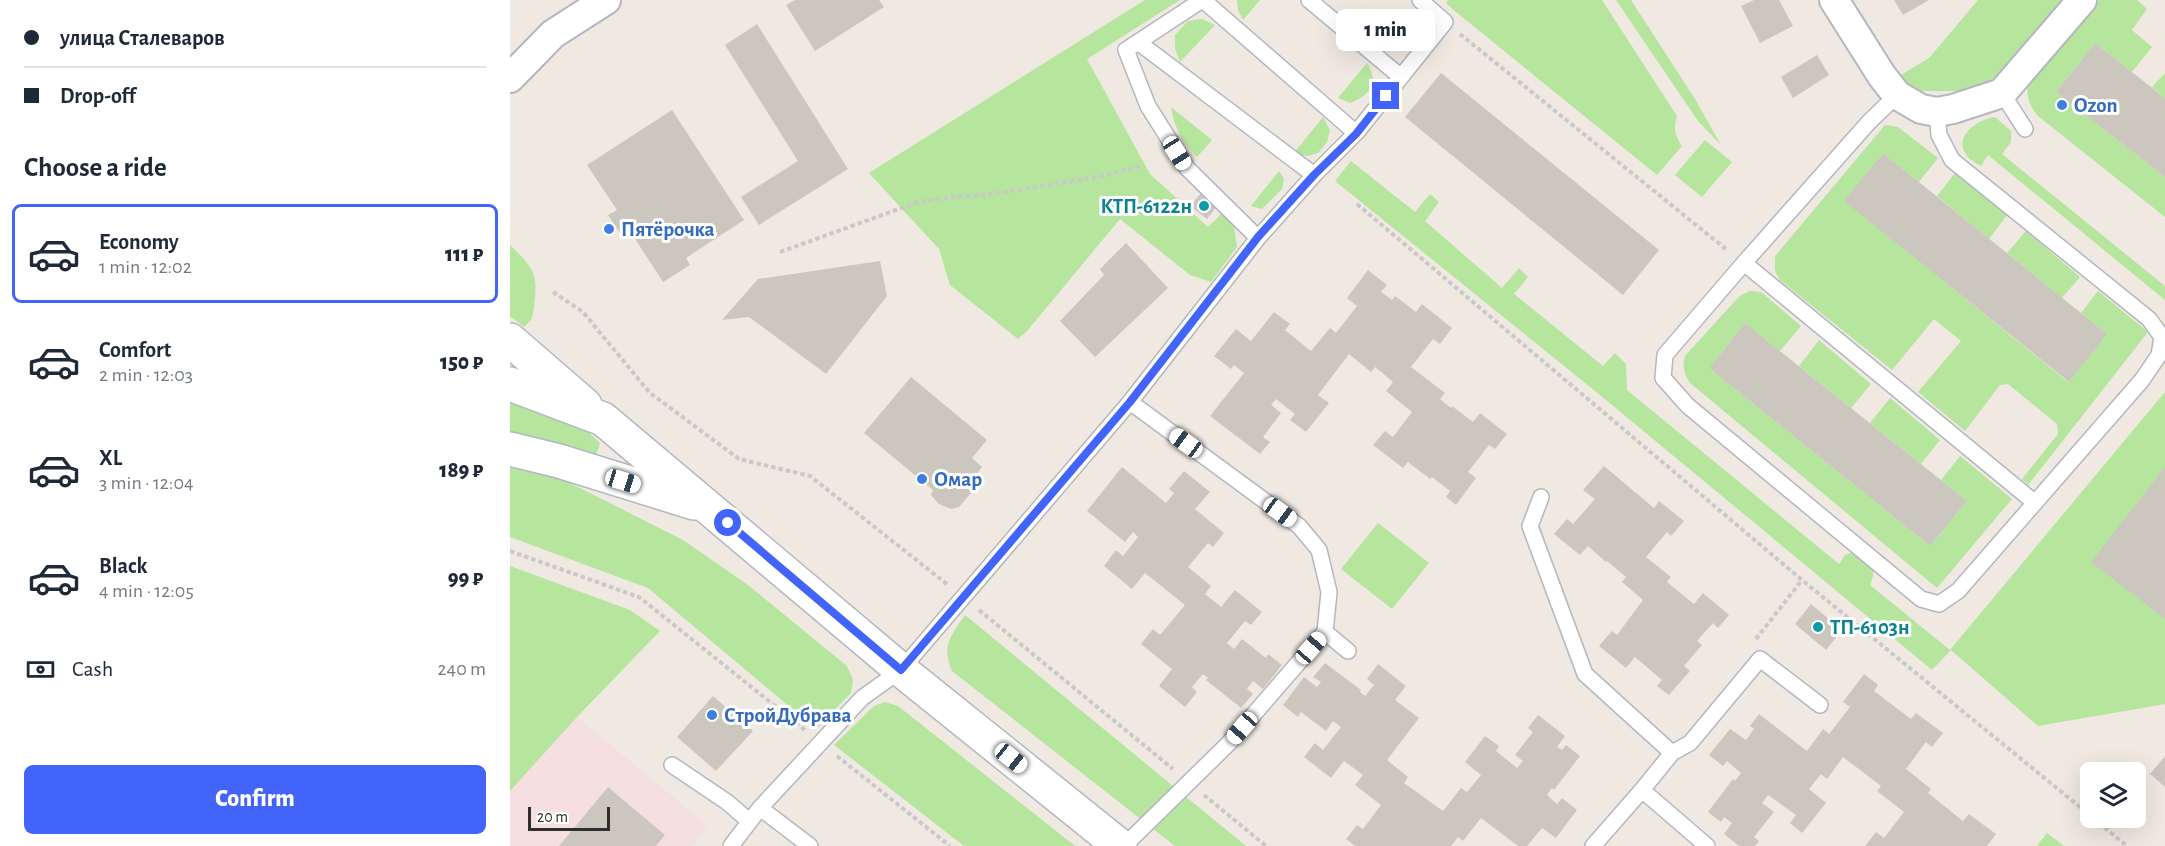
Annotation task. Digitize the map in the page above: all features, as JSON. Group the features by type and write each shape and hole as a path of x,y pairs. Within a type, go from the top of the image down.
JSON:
{"main road":[{"path":"510,340 901,670 1122,846"},
{"path":"510,384 603,419"},
{"path":"510,449 559,461 710,508"}],"street":[{"path":"510,78 553,34 606,0"},
{"path":"1834,0 1882,76 1897,95 1921,109 1937,111 1953,109 2002,93 2082,0"}],"lane":[{"path":"1258,237 1187,168 1148,106 1126,50 1203,0 1356,134"},
{"path":"1309,0 1401,77"},
{"path":"731,846 760,808 862,698 901,670 1130,402 1258,237 1314,175 1356,134 1445,22 1420,0"},
{"path":"1138,42 1314,175"},
{"path":"2002,93 2025,129"},
{"path":"1897,95 1869,122 1665,355 1663,378 1688,406 1912,592 1922,599 1939,604 1958,591 2142,380 2159,355 2162,337 2150,319 1952,160 1939,135 1937,111"},
{"path":"1744,263 2034,502"},
{"path":"1122,846 1228,744 1325,632 1329,592 1318,550 1299,526 1130,402"},
{"path":"1541,496 1530,526 1585,674 1672,753"},
{"path":"1325,632 1348,651"},
{"path":"1593,846 1672,753 1690,743 1760,659 1820,705"},
{"path":"672,765 727,802 749,821"},
{"path":"1642,790 1707,846"},
{"path":"760,808 810,846"}],"path":[{"path":"1445,22 1744,263"},
{"path":"780,252 921,201 1016,190 1103,176 1140,166"},
{"path":"1357,204 1802,580 2080,807"},
{"path":"553,292 583,312 650,393 739,459 810,476 963,597 1266,846"},
{"path":"510,551 639,597 950,846"},
{"path":"1760,659 1754,642 1802,580"},
{"path":"2105,828 2127,846"}],"shaded area":[{"path":"577,717 708,826 692,846 510,846 510,791"}],"green space":[{"path":"1145,0 1180,0 1087,59 1150,174 1208,227 1223,212 1233,218 1237,247 1211,282 1190,275 1120,219 1018,339 950,285 939,249 869,173"},
{"path":"1237,0 1260,0 1243,20 1238,10"},
{"path":"1448,0 1602,0 1677,116 1675,132 1682,146 1657,175 1456,12 1446,3"},
{"path":"1616,0 1631,0 1695,99 1721,145 1698,121"},
{"path":"1978,0 2063,0 1997,76 1973,91 1914,91 1899,76 1929,58"},
{"path":"2099,0 2137,0 2147,9 2132,30 2152,47 2132,72 2095,43 2056,92 2165,177 2165,217 2038,116 2029,101 2028,83"},
{"path":"1410,9 1417,21 1417,30 1413,35 1399,47 1382,44"},
{"path":"1202,19 1215,25 1180,62 1175,49 1175,35 1188,21"},
{"path":"1367,63 1373,77 1368,92 1350,103 1338,98"},
{"path":"2165,73 2165,98 2152,87"},
{"path":"1171,107 1212,140 1197,157 1180,134 1174,122"},
{"path":"1323,117 1330,130 1327,142 1318,153 1307,156 1294,153"},
{"path":"1995,117 2011,131 2011,142 2002,154 2165,286 2165,300 1988,155 1981,166 1969,158 1964,150 1964,137 1981,121"},
{"path":"1885,125 1898,127 1938,158 1919,182 1883,153 1845,201 2068,382 2107,334 2081,313 2098,291 2148,332 2028,485 2022,479 2058,434 2057,424 2008,384 2000,385 1965,431 1918,392 1961,341 1934,319 1892,370 1780,280 1775,271 1775,256"},
{"path":"1705,140 1732,162 1702,197 1675,175"},
{"path":"1351,161 1415,212 1430,194 1439,202 1425,221 1502,288 1519,268 1528,277 1514,294 1603,366 1615,353 1626,364 1627,390 1839,564 1845,555 1857,551 1872,565 1870,585 1950,650 2165,392 2165,704 2038,726 1951,650 1932,670 1600,395 1335,181"},
{"path":"1279,171 1284,179 1282,189 1262,209 1251,206"},
{"path":"1955,173 2007,215 1989,239 1937,196"},
{"path":"2026,231 2080,277 2062,298 2007,253"},
{"path":"510,245 526,262 534,275 533,314 524,327 510,316"},
{"path":"1750,291 1761,292 1801,326 1780,351 1745,323 1709,368 1930,546 1967,501 1941,480 1960,456 2012,499 1937,588 1690,383 1686,377 1685,356 1741,295"},
{"path":"1819,340 1871,384 1851,408 1799,366"},
{"path":"510,398 583,427 600,443 596,455 510,432"},
{"path":"1890,398 1940,440 1921,464 1870,423"},
{"path":"510,464 560,478 683,540 748,585 847,666 853,680 851,693 816,729 648,588 510,537"},
{"path":"1378,523 1429,563 1392,609 1341,569"},
{"path":"510,566 630,610 660,631 510,791"},
{"path":"965,615 1246,846 1175,846 952,671 947,654 949,641"},
{"path":"885,702 898,706 1075,846 964,846 834,745 874,706"},
{"path":"2047,833 2064,846 2037,846"}],"building":[{"path":"795,0 879,0 884,7 815,51 786,5"},
{"path":"1754,0 1779,0 1793,26 1760,43 1741,6"},
{"path":"1894,0 1929,0 1903,15"},
{"path":"757,24 848,169 759,225 741,197 798,161 725,45"},
{"path":"2095,43 2165,98 2165,177 2056,92"},
{"path":"1817,55 1829,75 1793,98 1781,77"},
{"path":"1441,73 1659,250 1623,295 1405,117"},
{"path":"672,110 744,220 686,258 690,265 663,282 628,228 620,233 608,215 617,210 587,165"},
{"path":"1883,153 2107,334 2069,382 1844,201"},
{"name":"КТП-6122н","path":"1201,193 1217,206 1207,219 1190,206"},
{"path":"1126,243 1168,288 1095,357 1060,321 1104,275 1100,269"},
{"path":"880,261 887,296 826,374 749,317 722,320 758,279"},
{"path":"1368,270 1387,285 1381,292 1392,300 1395,296 1416,312 1422,304 1452,328 1440,344 1433,339 1411,367 1445,393 1440,399 1451,408 1452,406 1473,422 1480,413 1507,434 1495,449 1489,445 1468,472 1476,478 1456,505 1446,497 1450,491 1432,477 1430,479 1408,462 1403,468 1373,445 1385,431 1393,437 1412,412 1386,391 1393,382 1375,367 1371,372 1349,354 1318,395 1329,403 1306,432 1290,420 1295,414 1276,399 1271,405 1281,413 1263,437 1270,442 1260,454 1210,416 1244,373 1234,365 1231,369 1214,356 1236,329 1251,341 1274,312 1290,324 1285,330 1311,351 1330,328 1336,333 1357,306 1347,298"},
{"path":"1745,323 1967,501 1930,546 1709,368"},
{"path":"911,377 987,440 972,458 982,467 966,487 972,492 959,507 951,509 939,504 931,495 933,490 864,433"},
{"path":"1604,466 1654,508 1659,501 1684,521 1671,536 1667,532 1646,557 1671,577 1667,582 1694,604 1703,593 1729,615 1718,628 1713,623 1697,641 1702,645 1684,666 1690,671 1669,695 1657,686 1662,680 1635,657 1626,668 1599,646 1612,631 1617,635 1643,600 1622,582 1626,577 1588,546 1580,555 1554,534 1567,519 1573,524 1595,499 1583,490"},
{"path":"1122,467 1166,503 1174,493 1169,489 1184,471 1210,492 1195,509 1224,533 1213,547 1208,543 1188,567 1211,586 1205,594 1221,607 1235,590 1262,612 1251,625 1245,621 1227,643 1234,649 1242,639 1266,658 1268,654 1282,665 1263,689 1253,681 1247,689 1253,694 1241,708 1206,680 1208,678 1203,674 1192,687 1197,692 1185,707 1159,686 1172,669 1141,644 1153,629 1160,635 1185,605 1145,573 1132,589 1104,566 1116,550 1123,556 1138,537 1133,532 1125,542 1087,511"},
{"path":"2165,467 2165,619 2091,562"},
{"name":"ТП-6103н","path":"1811,604 1842,630 1826,650 1795,624"},
{"path":"1325,663 1361,690 1360,692 1365,696 1374,685 1367,679 1378,664 1406,686 1395,700 1419,718 1387,760 1408,777 1404,783 1443,811 1461,788 1467,792 1481,775 1465,762 1485,736 1499,746 1496,751 1517,768 1523,761 1515,755 1533,732 1528,728 1538,715 1565,736 1557,747 1562,750 1566,745 1580,756 1554,790 1552,788 1547,795 1557,804 1562,798 1577,810 1556,838 1542,828 1527,846 1518,846 1481,818 1463,841 1458,837 1451,846 1355,846 1346,839 1357,825 1363,829 1381,805 1355,785 1363,775 1344,761 1331,778 1304,757 1315,743 1323,750 1341,727 1333,721 1326,731 1301,712 1298,717 1283,705 1304,677 1317,687 1321,682 1313,677"},
{"path":"1864,674 1878,685 1874,691 1911,719 1916,713 1943,733 1932,747 1926,742 1906,769 1931,789 1928,793 1963,821 1969,814 1996,834 1987,846 1865,846 1876,832 1884,838 1904,812 1877,791 1881,786 1843,757 1827,779 1821,774 1809,789 1826,803 1802,833 1790,823 1796,815 1768,795 1762,803 1774,812 1754,837 1759,841 1755,846 1739,846 1724,834 1732,823 1724,817 1721,822 1708,812 1733,779 1735,781 1741,773 1727,761 1723,766 1709,755 1730,729 1746,740 1754,729 1750,726 1759,714 1807,751 1823,729 1829,734 1850,707 1843,702"},
{"path":"713,696 753,731 716,771 677,737"},
{"path":"2165,756 2165,787 2150,774"},
{"path":"608,787 665,835 656,846 559,846"}],"place":[{"name":"Ozon","path":"2062,105"},
{"name":"КТП-6122н","path":"1204,206"},
{"name":"Пятёрочка","path":"609,229"},
{"name":"Омар","path":"922,479"},
{"name":"ТП-6103н","path":"1818,627"},
{"name":"СтройДубрава","path":"712,715"}],"route":[{"path":"728,523 901,670 1130,402 1258,237 1314,175 1356,134 1386,96"}]}
